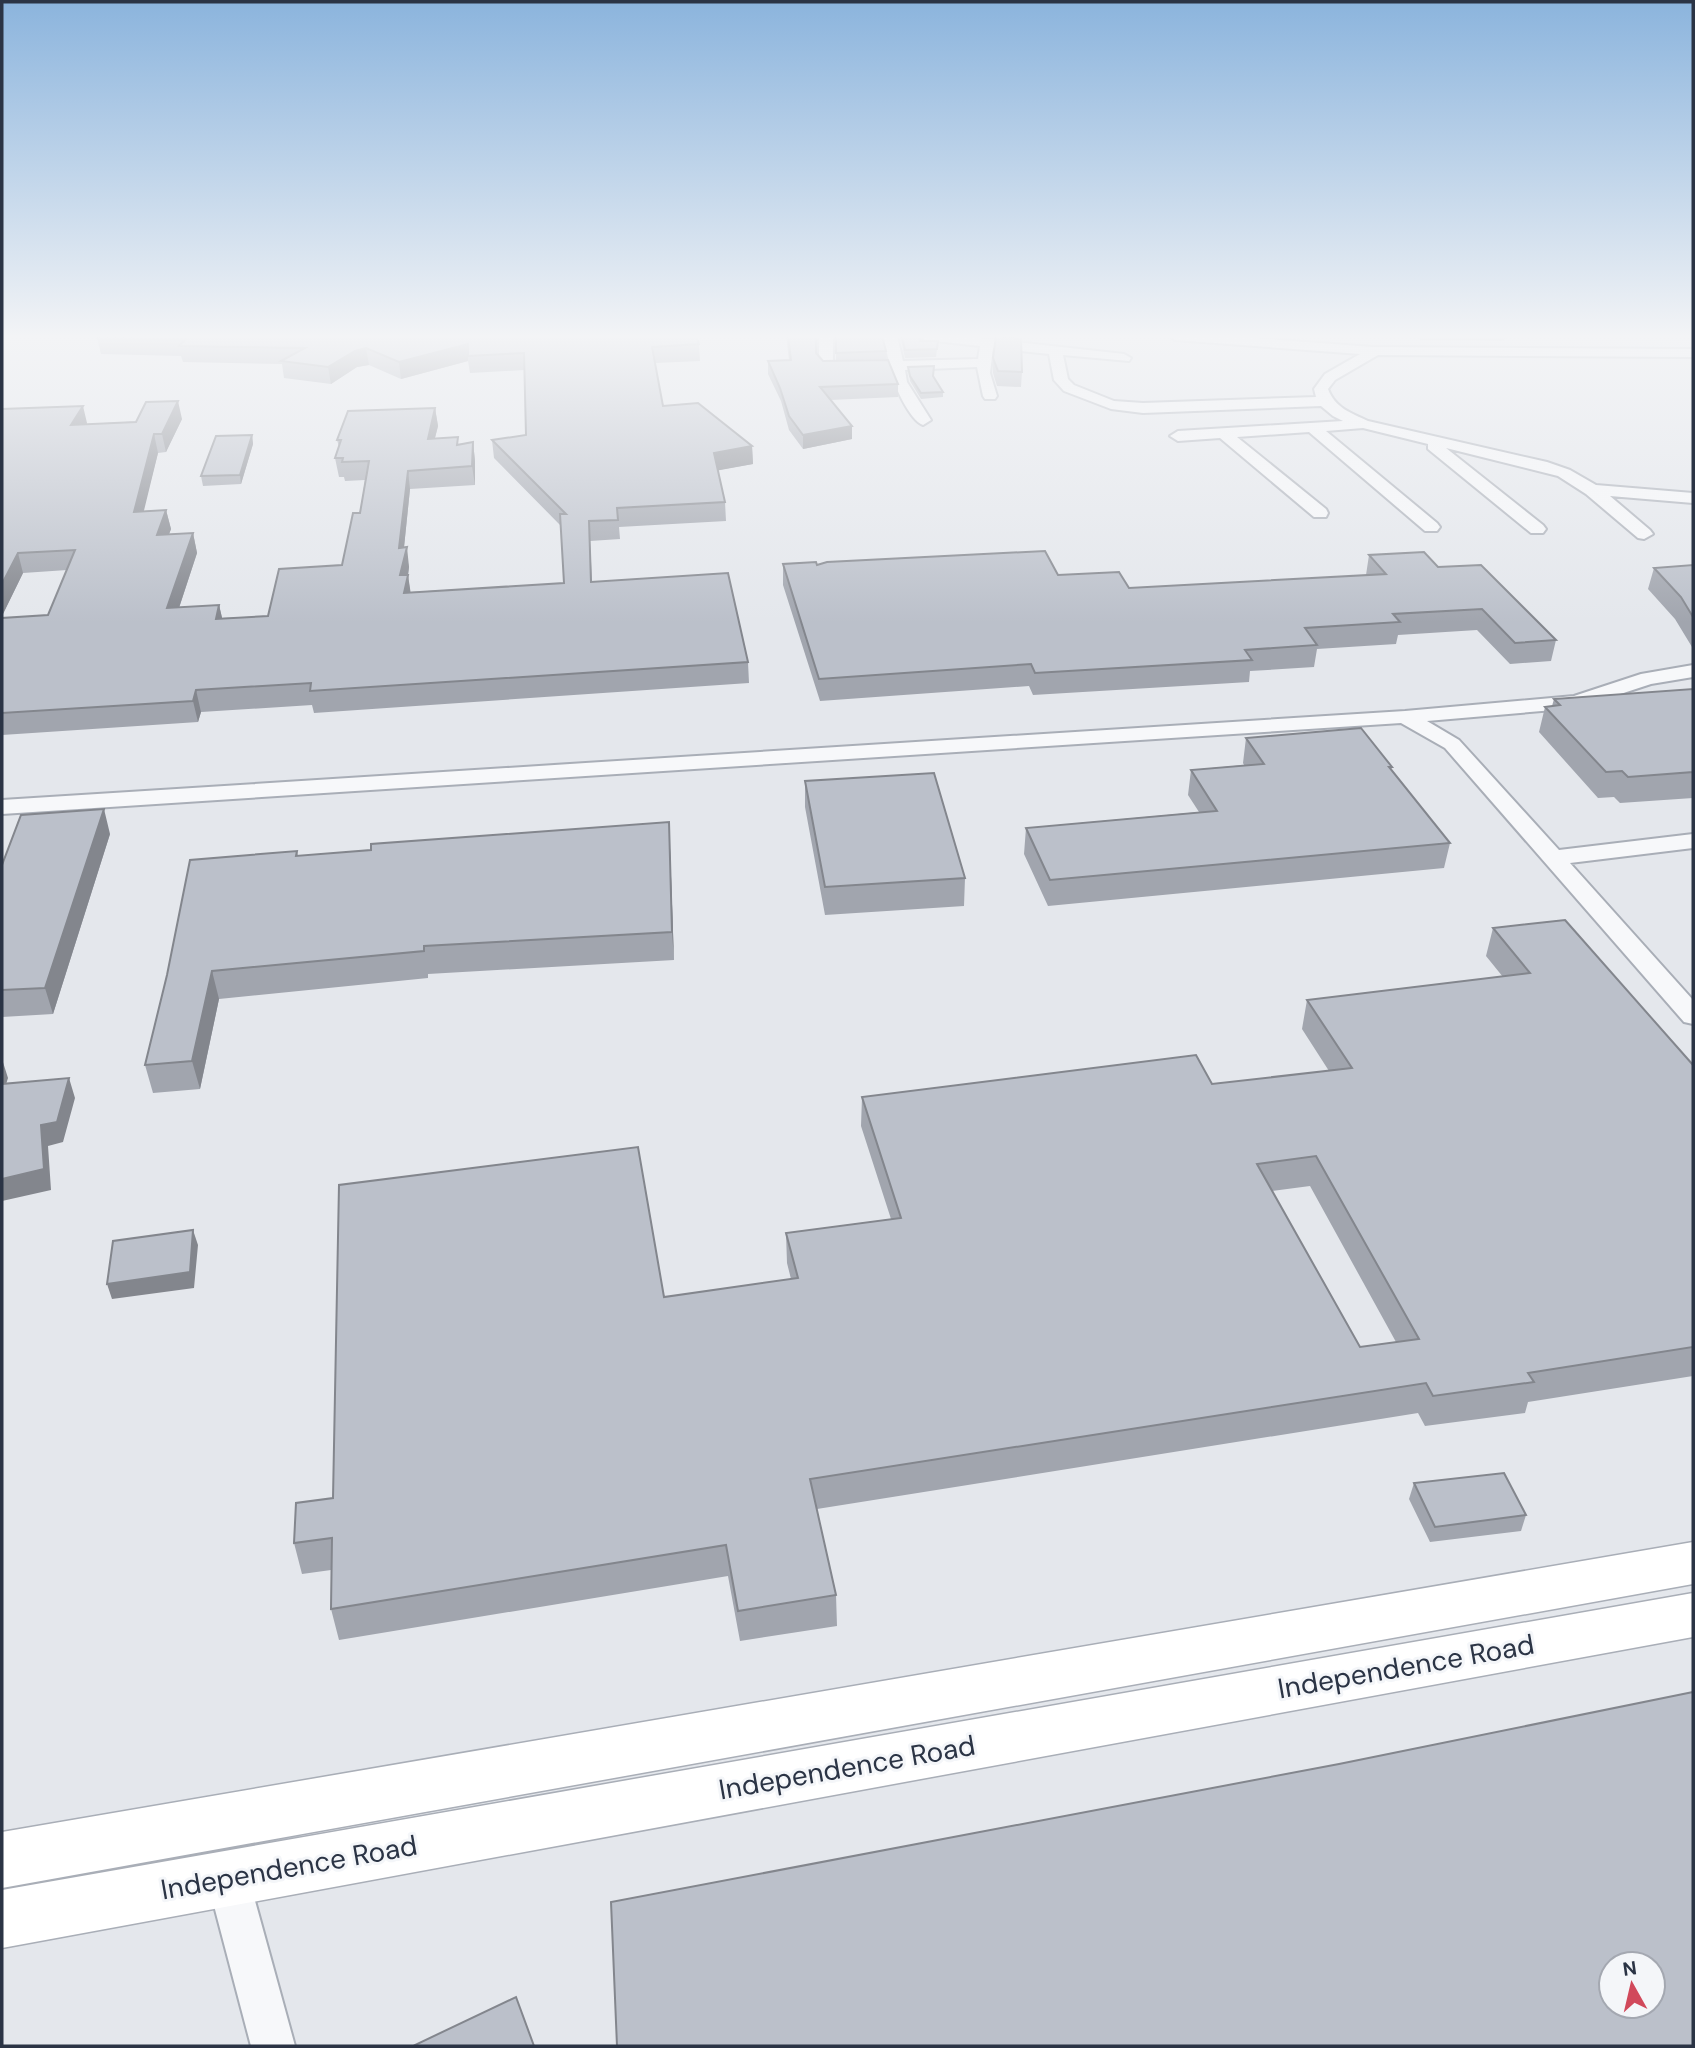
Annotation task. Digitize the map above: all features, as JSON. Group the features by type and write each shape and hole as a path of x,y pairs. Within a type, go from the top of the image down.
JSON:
{"main road":[{"name":"Independence Road","path":"2,1860 1693,1563"},
{"name":"Independence Road","path":"2,1919 1693,1615"}],"street":[{"path":"1178,436 1244,432"},
{"path":"1317,432 1431,527"},
{"path":"1392,432 1541,465 1564,473 1592,490 1644,534"},
{"path":"1223,433 1320,513"},
{"path":"1427,441 1537,529"},
{"path":"1592,490 1693,498"},
{"path":"1577,702 1623,684 1669,673 1693,671"},
{"path":"2,807 1405,717 1667,695"},
{"path":"1405,717 1452,744 1693,1016"},
{"path":"1552,858 1693,841"},
{"path":"228,1879 273,2046"}],"building":[{"path":"2,432 163,432 154,434 134,512 166,510 157,535 193,533 167,608 219,605 216,619 268,616 279,569 342,565 353,513 360,513 369,461 342,462 343,458 335,458 341,440 337,440 340,432 430,432 428,439 458,437 457,445 473,442 472,466 408,471 399,548 407,547 400,575 408,575 404,593 564,583 560,514 566,514 492,440 526,435 526,432 734,432 752,446 714,453 725,502 617,508 618,520 589,521 591,582 728,573 748,662 310,691 311,683 196,690 193,701 2,713 2,618 48,615 75,550 18,553 2,584"},
{"path":"800,432 822,432 803,435"},
{"path":"252,435 240,475 201,476 216,436"},
{"path":"1045,551 1058,575 1119,572 1129,588 1386,574 1369,555 1424,552 1438,567 1481,565 1556,640 1515,643 1482,609 1393,614 1400,622 1305,628 1317,645 1245,650 1252,660 1035,673 1031,664 819,679 783,564 816,562 817,565 827,562"},
{"path":"1693,565 1693,617 1681,597 1654,568"},
{"path":"1693,689 1693,772 1628,777 1622,771 1606,772 1545,707 1560,705 1554,699"},
{"path":"1361,728 1450,843 1050,880 1026,828 1217,811 1191,770 1264,764 1246,738"},
{"path":"934,773 965,878 825,887 805,781"},
{"path":"104,809 45,988 2,990 2,865 21,815"},
{"path":"669,822 672,932 424,946 424,951 212,971 192,1061 145,1065 167,975 190,860 297,851 296,856 371,850 371,844"},
{"path":"1565,920 1693,1065 1693,1347 1528,1373 1534,1382 1433,1396 1426,1383 810,1479 836,1595 738,1611 726,1545 331,1609 332,1538 294,1543 296,1503 333,1498 339,1185 638,1147 664,1297 798,1278 786,1233 901,1218 862,1097 1196,1055 1212,1084 1352,1068 1307,1000 1530,973 1493,928","holes":["1316,1156 1419,1339 1360,1347 1257,1164"]},
{"path":"69,1078 57,1122 41,1125 44,1169 2,1179 2,1084"},
{"path":"193,1230 190,1272 107,1284 113,1241"},
{"path":"1504,1473 1526,1515 1435,1527 1414,1483"},
{"path":"1693,1692 1693,2046 617,2046 611,1902 1339,1764"},
{"path":"516,1997 534,2046 415,2045"}]}
